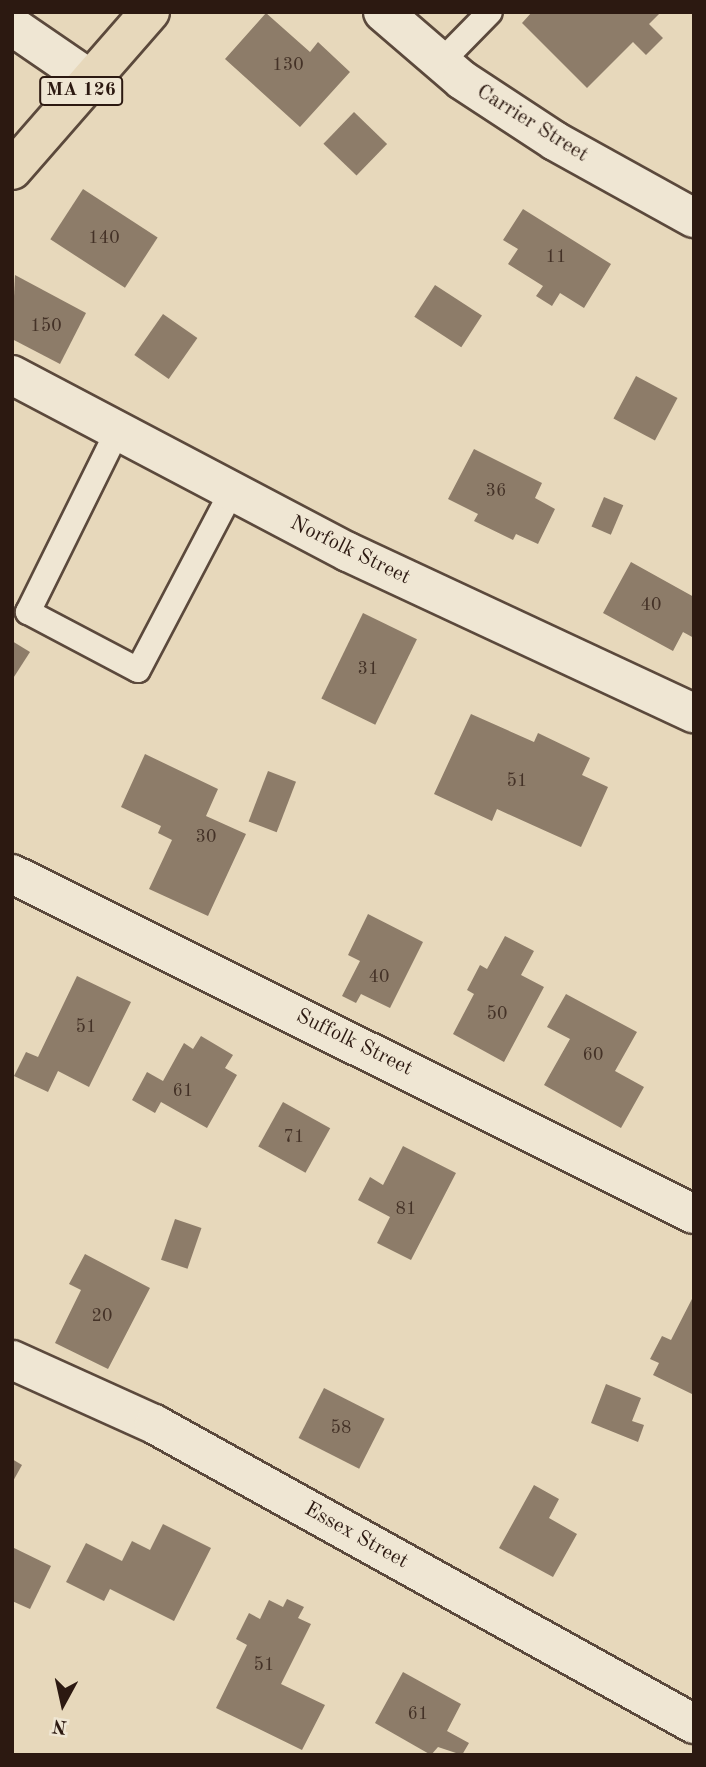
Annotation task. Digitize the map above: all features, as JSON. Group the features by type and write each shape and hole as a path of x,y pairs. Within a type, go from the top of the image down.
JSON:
{"main road":[{"name":"MA 126","path":"12,170 150,12"}],"street":[{"name":"Carrier Street","path":"383,12 440,63 555,141 694,218"},
{"path":"12,26 91,80"},
{"name":"Norfolk Street","path":"12,375 348,552 694,713"},
{"name":"Suffolk Street","path":"12,874 694,1214"},
{"name":"Essex Street","path":"12,1360 153,1424 694,1724"}],"lane":[{"path":"440,63 484,14"},
{"path":"117,432 28,612 138,670 232,491"}],"building":[{"path":"532,12 661,12 649,24 663,38 646,55 633,42 587,88 522,23"},
{"path":"266,13 310,52 318,42 350,72 300,127 225,59"},
{"path":"354,112 387,144 357,176 323,144"},
{"path":"83,189 158,237 125,288 50,239"},
{"path":"523,209 611,264 584,308 560,293 552,306 536,296 543,286 508,264 518,249 503,240"},
{"path":"15,275 86,313 60,364 12,339"},
{"path":"435,285 482,315 461,347 414,317"},
{"path":"163,314 197,338 169,379 134,355"},
{"path":"636,376 677,398 655,440 613,418"},
{"path":"474,449 542,483 535,498 555,509 538,544 516,534 513,540 474,521 478,514 448,499"},
{"path":"604,497 623,505 611,535 591,526"},
{"path":"631,562 694,597 694,638 683,632 673,651 603,613"},
{"path":"363,613 417,639 375,725 321,698"},
{"path":"12,641 30,652 12,680"},
{"path":"471,714 534,742 538,733 590,758 582,775 608,787 581,847 497,809 492,821 434,794"},
{"path":"145,754 218,789 206,816 246,834 208,916 149,889 172,840 158,833 161,826 121,807"},
{"path":"268,771 296,782 277,832 249,821"},
{"path":"368,914 423,942 390,1008 361,994 356,1003 342,996 360,961 348,955"},
{"path":"505,936 534,951 521,975 544,987 504,1062 453,1034 474,994 467,990 480,965 487,969"},
{"path":"77,976 131,1002 89,1087 58,1071 48,1092 14,1076 26,1052 38,1057"},
{"path":"566,994 637,1032 615,1071 644,1087 621,1128 544,1085 570,1039 547,1027"},
{"path":"201,1036 233,1055 225,1068 237,1075 207,1128 161,1102 155,1113 132,1100 147,1072 163,1081 184,1043 193,1049"},
{"path":"283,1102 330,1128 306,1173 258,1147"},
{"path":"403,1146 456,1173 411,1260 377,1243 390,1217 358,1200 370,1177 383,1185"},
{"path":"175,1219 201,1228 187,1269 161,1260"},
{"path":"85,1254 150,1288 108,1369 55,1343 81,1290 69,1284"},
{"path":"694,1295 694,1395 653,1375 659,1363 650,1359 662,1336 671,1340"},
{"path":"606,1384 641,1398 632,1421 644,1425 638,1442 591,1423"},
{"path":"324,1388 385,1419 359,1469 299,1438"},
{"path":"12,1459 22,1465 12,1483"},
{"path":"534,1485 559,1499 549,1518 577,1534 553,1577 499,1548"},
{"path":"163,1524 211,1548 174,1621 110,1589 104,1601 66,1582 86,1543 122,1561 132,1541 150,1550"},
{"path":"12,1547 51,1566 30,1609 12,1601"},
{"path":"287,1599 304,1607 298,1618 311,1624 281,1684 325,1705 302,1750 216,1708 247,1645 236,1639 249,1613 260,1619 269,1600 283,1607"},
{"path":"403,1672 461,1704 447,1731 469,1743 462,1755 438,1747 431,1755 375,1723"}]}
